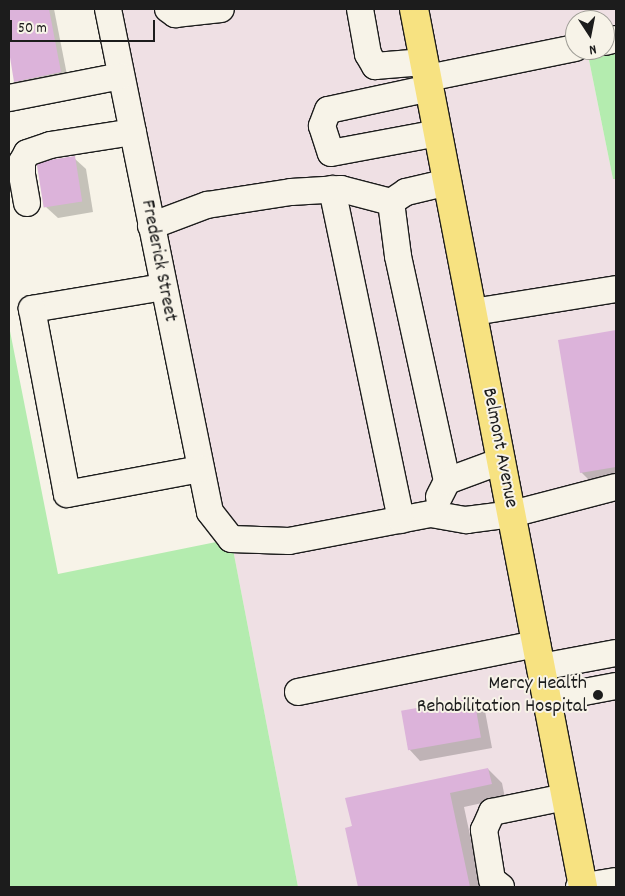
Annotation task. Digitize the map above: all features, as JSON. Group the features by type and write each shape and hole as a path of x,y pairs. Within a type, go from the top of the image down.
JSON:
{"main road":[{"name":"Belmont Avenue","path":"414,9 583,887"}],"street":[{"name":"Frederick Street","path":"108,9 210,512 231,539 289,541 400,520"},
{"path":"168,9 175,14 221,9"},
{"path":"360,9 368,54 375,66 427,76"},
{"path":"438,133 331,153 322,126 328,110 427,76 565,50"},
{"path":"9,98 121,76"},
{"path":"27,203 22,176 22,162 27,153 50,145 133,132"},
{"path":"152,226 207,205 291,192 332,189 391,202 406,192 448,182"},
{"path":"332,189 400,520 432,514 466,520 512,514 616,487"},
{"path":"391,202 398,256 447,481 432,514"},
{"path":"164,287 32,309 67,494 201,469"},
{"path":"473,312 616,289"},
{"path":"447,481 501,461"},
{"path":"298,692 539,656 616,653"},
{"path":"547,699 616,686"},
{"path":"501,887 492,880 484,830 492,812 566,797"},
{"path":"579,887 616,880"}],"shaded area":[{"path":"108,9 616,9 615,39 615,10 565,10 565,60 589,60 613,179 616,179 616,887 298,887 231,539 210,512"}],"green space":[{"path":"615,40 616,179 613,179 589,60 615,60"},
{"path":"9,326 58,574 231,539 298,887 9,887"}],"building":[{"path":"9,9 49,9 61,72 14,82 9,51"},
{"path":"75,156 82,201 44,208 36,162"},
{"path":"616,330 616,467 580,473 558,340"},
{"path":"474,698 481,737 408,750 401,711"},
{"path":"488,768 492,784 450,793 470,887 358,887 345,828 352,826 345,798"}],"place":[{"name":"Mercy Health Rehabilitation Hospital","path":"598,695"}]}
